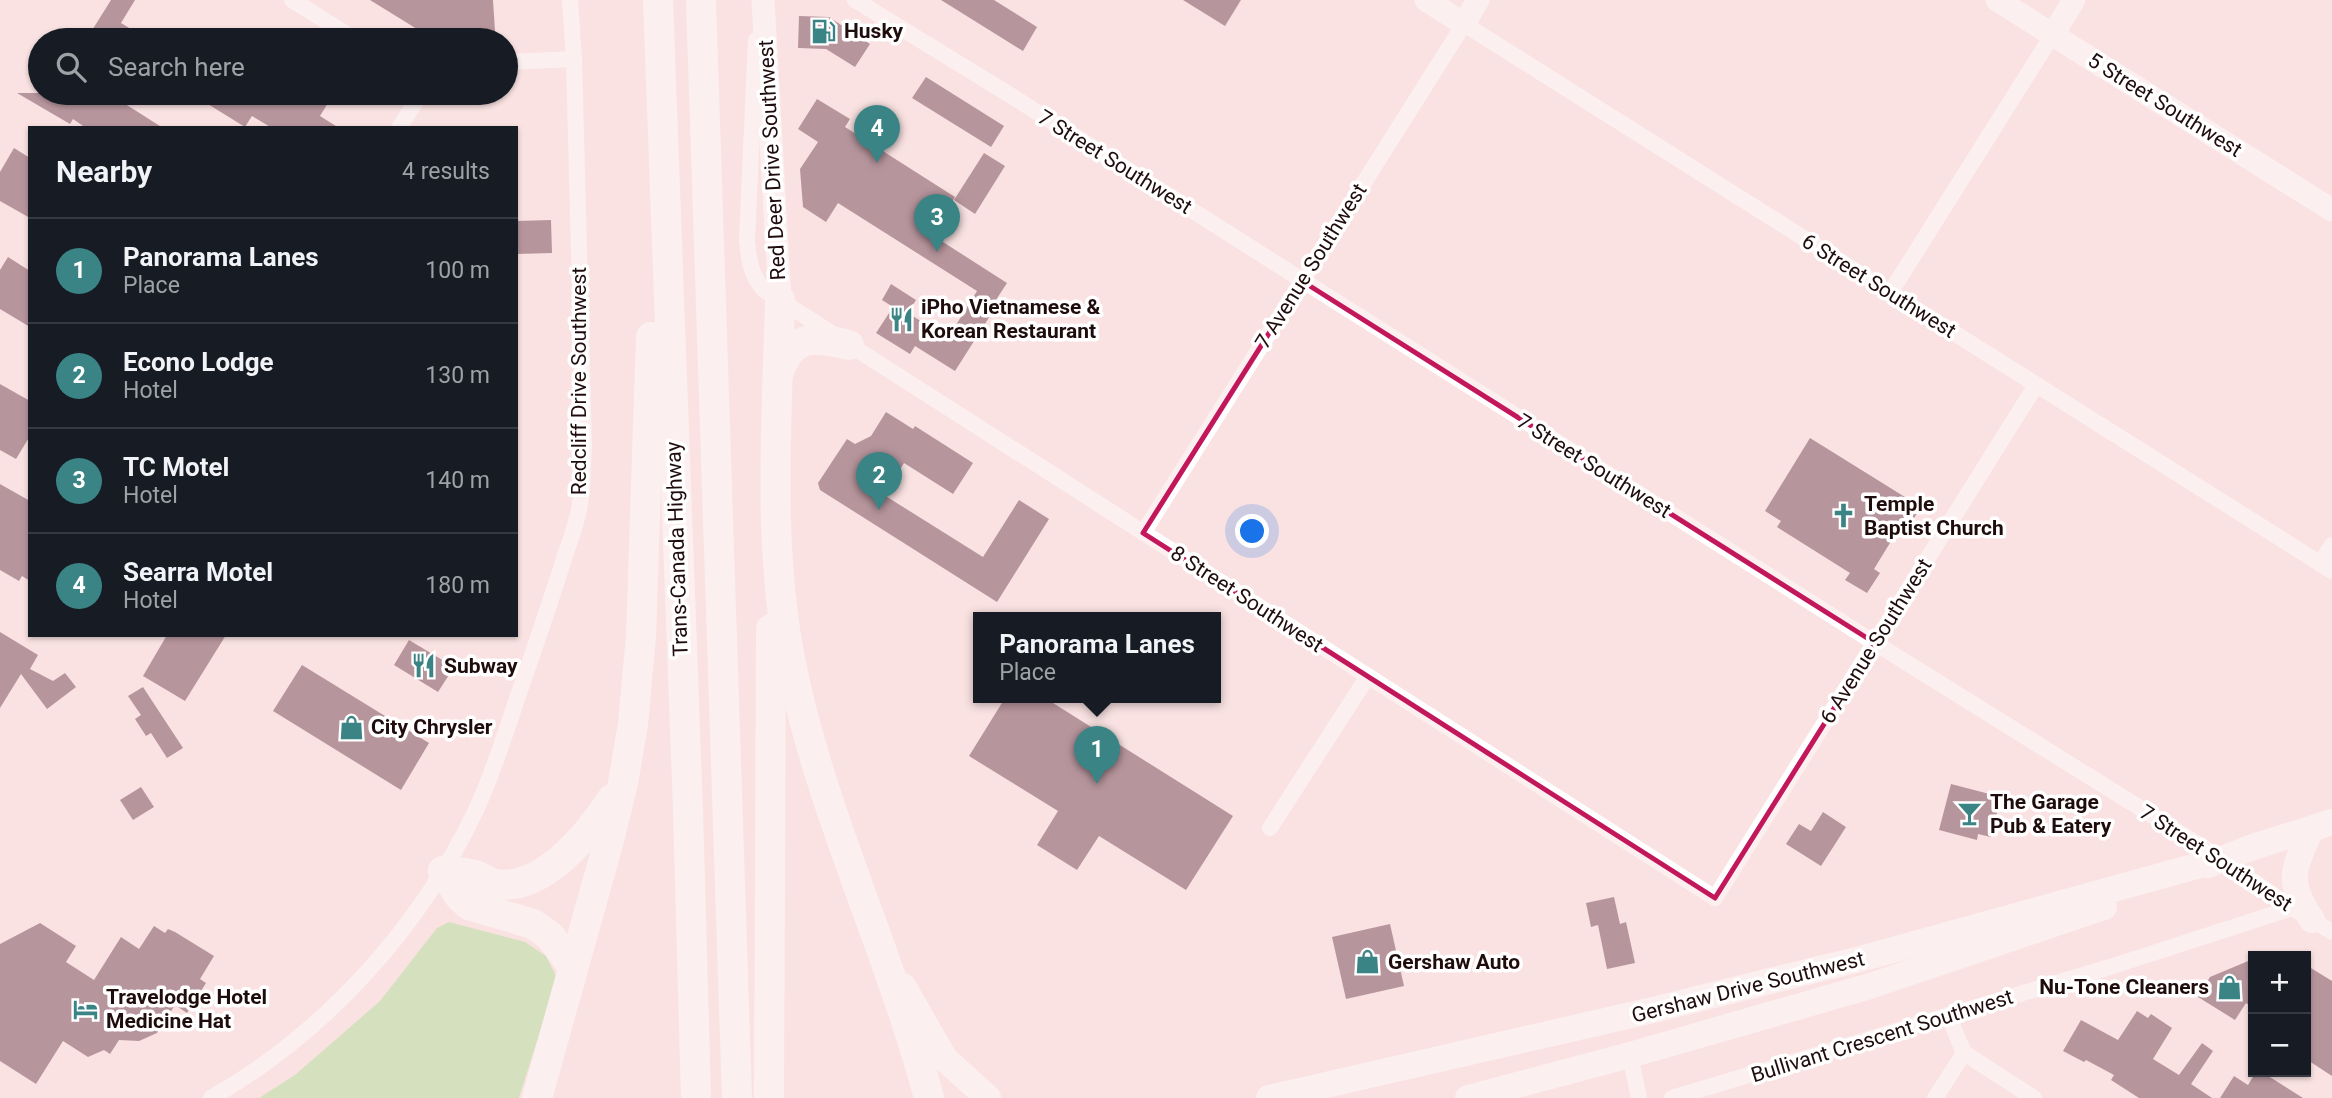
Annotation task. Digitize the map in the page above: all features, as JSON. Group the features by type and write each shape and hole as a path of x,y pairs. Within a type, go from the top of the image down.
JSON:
{"highway":[{"name":"Trans-Canada Highway","path":"658,0 696,1098"},
{"name":"Trans-Canada Highway","path":"701,0 737,1098"},
{"path":"537,1098 623,783 634,724 641,636 660,85"},
{"path":"779,300 777,561 791,663 809,739 833,814 883,949 929,1098"},
{"path":"778,374 788,351 804,341 827,340 849,345"},
{"path":"769,1098 771,595 777,561"},
{"path":"443,871 475,875 493,884 513,883 536,876 576,846 596,823 623,783"},
{"path":"443,871 460,897 469,905 533,924 550,936 573,967"}],"main road":[{"path":"2312,920 2300,897 2294,869 2321,825"},
{"name":"Gershaw Drive Southwest","path":"1468,1098 1870,986 2093,911 2222,859 2321,825"},
{"name":"Gershaw Drive Southwest","path":"1269,1098 1627,1017 1864,958 2222,859"},
{"path":"883,949 945,1059 988,1098"}],"street":[{"path":"292,0 337,28"},
{"name":"Redcliff Drive Southwest","path":"211,1098 250,1076 301,1036 375,963 404,927 443,871 476,810 502,745 542,627 580,504 584,446 574,59 570,0"},
{"name":"Red Deer Drive Southwest","path":"758,0 747,240 749,267 755,280 779,300"},
{"name":"Red Deer Drive Southwest","path":"763,0 779,300"},
{"name":"7 Street Southwest","path":"855,0 2222,859 2312,920"},
{"name":"6 Street Southwest","path":"1426,0 2326,568"},
{"name":"7 Avenue Southwest","path":"1143,533 1479,0"},
{"name":"5 Street Southwest","path":"1997,0 2332,210"},
{"path":"1890,293 2074,0"},
{"path":"518,61 574,59"},
{"path":"400,126 413,105"},
{"name":"8 Street Southwest","path":"779,300 1715,898"},
{"name":"6 Avenue Southwest","path":"1715,898 2036,385"},
{"path":"2326,568 2332,545"},
{"path":"1270,828 1367,676"},
{"name":"Bullivant Crescent Southwest","path":"1672,1098 2110,967 2312,920"},
{"path":"1948,1015 1964,1053 2034,1098"},
{"path":"1935,1098 1964,1053"},
{"path":"1630,1055 1639,1098"}],"highlighted area":[{"path":"1302,281 1875,643 1715,898 1143,533"}],"green space":[{"path":"449,922 525,942 546,956 557,978 519,1098 259,1098 295,1075 380,1001 437,928"}],"building":[{"path":"111,0 135,0 121,23 129,28 94,28"},
{"path":"370,0 493,0 495,28 415,28"},
{"path":"941,0 994,0 1037,27 1023,51"},
{"path":"1183,0 1241,0 1225,26"},
{"name":"Husky","path":"799,16 829,17 870,44 855,67 826,49 798,48"},
{"path":"926,77 1004,126 991,147 912,98"},
{"path":"17,93 28,93 28,99"},
{"path":"817,99 850,119 845,127 955,197 932,235 1007,283 994,303 997,305 955,371 915,346 910,354 876,333 893,307 882,300 891,284 916,300 908,313 948,338 977,291 838,203 826,222 803,207 800,169 818,142 798,129"},
{"path":"38,105 127,105 160,126 83,126 73,119 70,124"},
{"path":"209,105 327,105 320,116 336,126 269,126 252,116 243,126"},
{"path":"14,148 28,157 28,217 0,201 0,172"},
{"path":"984,153 1005,166 975,214 954,200"},
{"path":"551,220 552,253 518,254 518,221"},
{"path":"8,257 28,270 28,326 0,309 0,270"},
{"path":"0,384 28,400 28,439 16,459 0,450"},
{"path":"886,412 913,429 915,426 973,463 953,494 904,463 884,495 983,557 1019,500 1049,519 997,602 820,490 818,483 847,439 855,444 871,436"},
{"name":"Temple Baptist Church","path":"1810,438 1921,507 1907,529 1901,525 1874,569 1880,573 1867,593 1845,580 1850,573 1777,527 1781,521 1765,511"},
{"path":"0,484 28,500 28,580 22,576 19,581 0,570"},
{"path":"0,632 38,655 30,669 53,681 65,673 76,687 47,709 21,674 0,708"},
{"path":"166,637 225,637 185,701 143,676"},
{"name":"Subway","path":"409,640 454,667 438,692 394,665"},
{"name":"City Chrysler","path":"302,665 429,743 401,790 273,711"},
{"path":"143,687 183,748 167,758 151,733 146,736 135,719 141,715 128,696"},
{"path":"1002,703 1053,703 1233,816 1186,890 1099,836 1077,870 1037,845 1058,811 969,756"},
{"name":"The Garage Pub & Eatery","path":"1951,784 2001,797 1991,837 1978,834 1977,840 1939,830"},
{"path":"141,787 154,807 133,820 120,800"},
{"path":"1823,812 1846,827 1821,866 1786,844 1799,824 1811,831"},
{"path":"1614,897 1620,924 1626,922 1635,963 1607,969 1598,925 1591,927 1586,903"},
{"name":"Travelodge Hotel Medicine Hat","path":"40,923 76,946 66,962 94,980 121,937 139,949 154,926 165,933 168,929 175,932 214,956 200,979 206,983 187,1013 175,1005 157,1033 139,1041 119,1040 110,1054 104,1050 88,1057 63,1041 36,1084 0,1061 0,944"},
{"name":"Gershaw Auto","path":"1390,924 1404,986 1346,999 1332,937"},
{"name":"Nu-Tone Cleaners","path":"2248,961 2248,1004 2246,1003 2235,1020 2198,997 2210,977"},
{"path":"2311,968 2332,981 2332,1076 2311,1062"},
{"path":"2137,1011 2148,1018 2151,1014 2172,1028 2153,1059 2179,1075 2202,1043 2213,1051 2191,1084 2212,1098 2139,1098 2111,1080 2114,1075 2063,1051 2081,1020 2118,1040"},
{"path":"2234,1076 2248,1085 2253,1077 2270,1077 2303,1098 2220,1098"}],"place":[{"name":"Husky","path":"824,31"},
{"name":"Searra Motel","path":"877,163"},
{"name":"TC Motel","path":"937,252"},
{"name":"iPho Vietnamese & Korean Restaurant","path":"901,319"},
{"name":"Econo Lodge","path":"879,510"},
{"name":"Temple Baptist Church","path":"1844,516"},
{"name":"Subway","path":"424,666"},
{"name":"City Chrysler","path":"351,727"},
{"name":"Panorama Lanes","path":"1097,784"},
{"name":"The Garage Pub & Eatery","path":"1970,814"},
{"name":"Gershaw Auto","path":"1368,962"},
{"name":"Nu-Tone Cleaners","path":"2229,987"},
{"name":"Travelodge Hotel Medicine Hat","path":"86,1009"}]}
